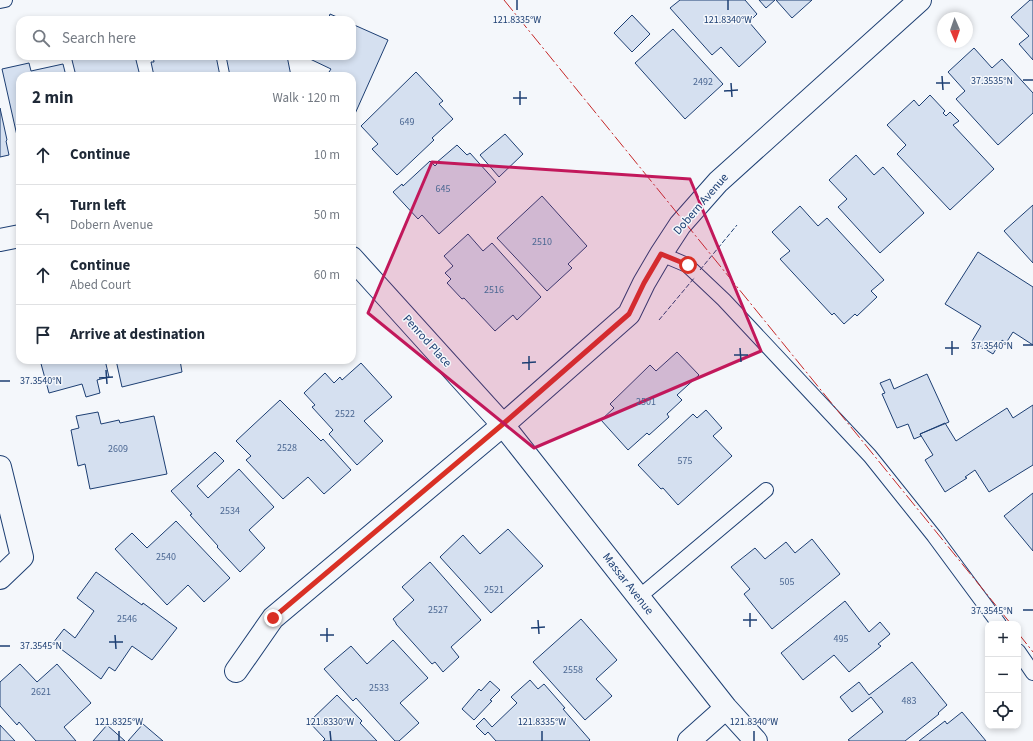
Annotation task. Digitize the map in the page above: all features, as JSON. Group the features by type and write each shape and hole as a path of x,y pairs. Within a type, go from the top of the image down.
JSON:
{"street":[{"name":"Dobern Avenue","path":"236,671 273,618 503,424 629,314 644,283 680,225 718,182 920,0"},
{"path":"0,240 16,237"},
{"name":"Penrod Place","path":"356,262 503,424"},
{"name":"Massar Avenue","path":"503,424 726,708 756,741"},
{"path":"0,467 22,557 0,578"},
{"path":"690,741 726,708"}],"lane":[{"path":"0,1 5,0"},
{"path":"661,254 688,265 724,300 870,456 934,536 996,621"},
{"path":"638,597 766,490"},
{"path":"1021,655 1033,673"}],"highlighted area":[{"path":"432,162 690,179 761,351 534,448 368,313"}],"building":[{"path":"680,0 745,0 757,14 749,22 766,42 739,67 721,47 712,55 670,8"},
{"path":"759,0 775,0 766,8"},
{"path":"776,0 812,0 792,18"},
{"path":"1030,0 1033,0 1033,60 1019,44 1029,36 1011,17"},
{"path":"632,15 650,34 632,52 614,33"},
{"path":"356,26 388,40 356,112 356,72 329,72 331,69 312,60 356,60"},
{"path":"673,29 723,84 685,119 635,63"},
{"path":"974,48 992,68 1002,59 1033,93 1033,113 998,145 956,99 965,91 948,72"},
{"path":"72,60 136,60 139,72 75,72"},
{"path":"154,60 217,60 219,72 153,72 151,62 154,62"},
{"path":"227,60 288,60 290,72 229,72"},
{"path":"29,63 31,71 63,64 65,72 16,72 16,131 2,69"},
{"path":"416,72 443,101 439,104 453,119 432,138 434,140 397,175 372,149 378,144 361,126"},
{"path":"930,95 945,111 943,113 946,116 950,112 959,121 953,125 994,169 950,210 897,154 906,145 887,125 914,100 919,106"},
{"path":"0,108 9,155 0,157"},
{"path":"505,134 523,154 499,177 480,155"},
{"path":"457,145 467,155 470,153 496,182 439,234 422,215 418,219 393,192 402,184 403,186 430,161 435,166 437,164 436,163"},
{"path":"856,155 874,175 883,167 924,213 880,253 838,207 847,199 829,180"},
{"path":"542,196 587,246 568,264 572,268 547,291 497,238"},
{"path":"1033,205 1033,263 1004,231"},
{"path":"800,206 818,226 827,218 884,280 871,291 877,297 857,316 855,314 844,324 834,313 832,315 780,259 790,251 772,232"},
{"path":"468,234 483,251 492,243 541,297 517,320 513,315 495,331 464,298 462,299 447,283 451,279 445,273 453,266 444,256"},
{"path":"978,252 1033,287 1033,345 1013,332 1006,343 1002,340 993,354 972,341 981,326 945,304"},
{"path":"677,352 699,375 677,395 682,400 667,414 669,417 649,435 647,433 628,450 601,420 614,408 610,404 650,365 656,371"},
{"path":"361,363 392,397 364,421 383,441 357,465 329,434 333,430 312,407 315,405 304,393 325,373 334,383 340,377 342,380"},
{"path":"41,364 106,364 109,377 97,380 100,393 86,397 82,384 49,393"},
{"path":"117,364 181,364 182,372 122,387"},
{"path":"927,374 949,422 920,434 921,436 914,439 908,424 897,428 882,394 885,393 880,383 890,379 894,389"},
{"path":"280,400 321,441 323,439 351,470 324,494 308,477 283,499 246,460 251,456 236,441"},
{"path":"1033,405 1033,465 989,492 975,470 965,477 967,478 945,492 925,460 933,455 920,434 945,423 956,441 1007,408 1013,418"},
{"path":"706,410 722,428 713,436 732,456 678,505 663,488 661,489 638,465 693,414 697,418"},
{"path":"98,412 101,424 119,420 120,423 154,416 167,474 90,489 85,464 78,466 71,430 79,428 76,416"},
{"path":"215,452 224,461 197,486 208,498 239,469 274,507 249,530 265,548 240,572 217,547 218,546 190,515 192,514 171,491"},
{"path":"1033,493 1033,551 1004,516"},
{"path":"176,521 230,578 204,602 188,585 167,605 115,549 132,533 147,548"},
{"path":"508,529 543,566 491,613 440,557 463,535 480,554"},
{"path":"812,539 840,574 772,629 744,594 750,589 731,567 755,548 765,559 786,542 795,553"},
{"path":"430,562 481,620 451,647 459,657 443,672 435,662 432,664 393,619 414,600 402,587"},
{"path":"96,572 142,605 143,603 177,628 152,660 132,646 115,671 109,667 101,679 53,643 64,629 75,638 94,611 77,598"},
{"path":"845,601 869,632 880,622 890,634 878,644 881,646 849,672 834,655 803,680 781,653"},
{"path":"581,619 617,660 596,679 612,696 585,720 533,662"},
{"path":"393,640 428,678 400,703 419,723 399,741 395,741 356,698 353,701 324,669 351,646 367,664"},
{"path":"912,662 947,705 938,713 939,714 905,741 848,740 883,712 871,697 852,712 840,697 859,682 869,695"},
{"path":"20,664 37,682 57,664 91,703 64,727 76,741 36,741 19,722 17,725 0,706 0,682"},
{"path":"530,680 538,689 544,684 565,708 563,709 590,740 589,741 496,741 488,732 485,735 476,726 484,718 492,727 517,703 511,697"},
{"path":"490,681 500,690 474,720 462,709 479,689 481,691"},
{"path":"337,695 362,721 360,723 377,741 323,741 325,739 309,722"},
{"path":"962,712 986,741 919,741 945,721 947,724"},
{"path":"143,724 163,741 128,741"},
{"path":"0,725 15,741 0,741"},
{"path":"107,725 125,741 93,741"}],"fence":[{"path":"700,270 737,225"},
{"path":"659,320 695,277"}],"power":[{"path":"504,0 1009,621"},
{"path":"1021,637 1033,652"}],"route":[{"path":"273,618 503,424 629,314 644,283 661,254 688,265"}]}
